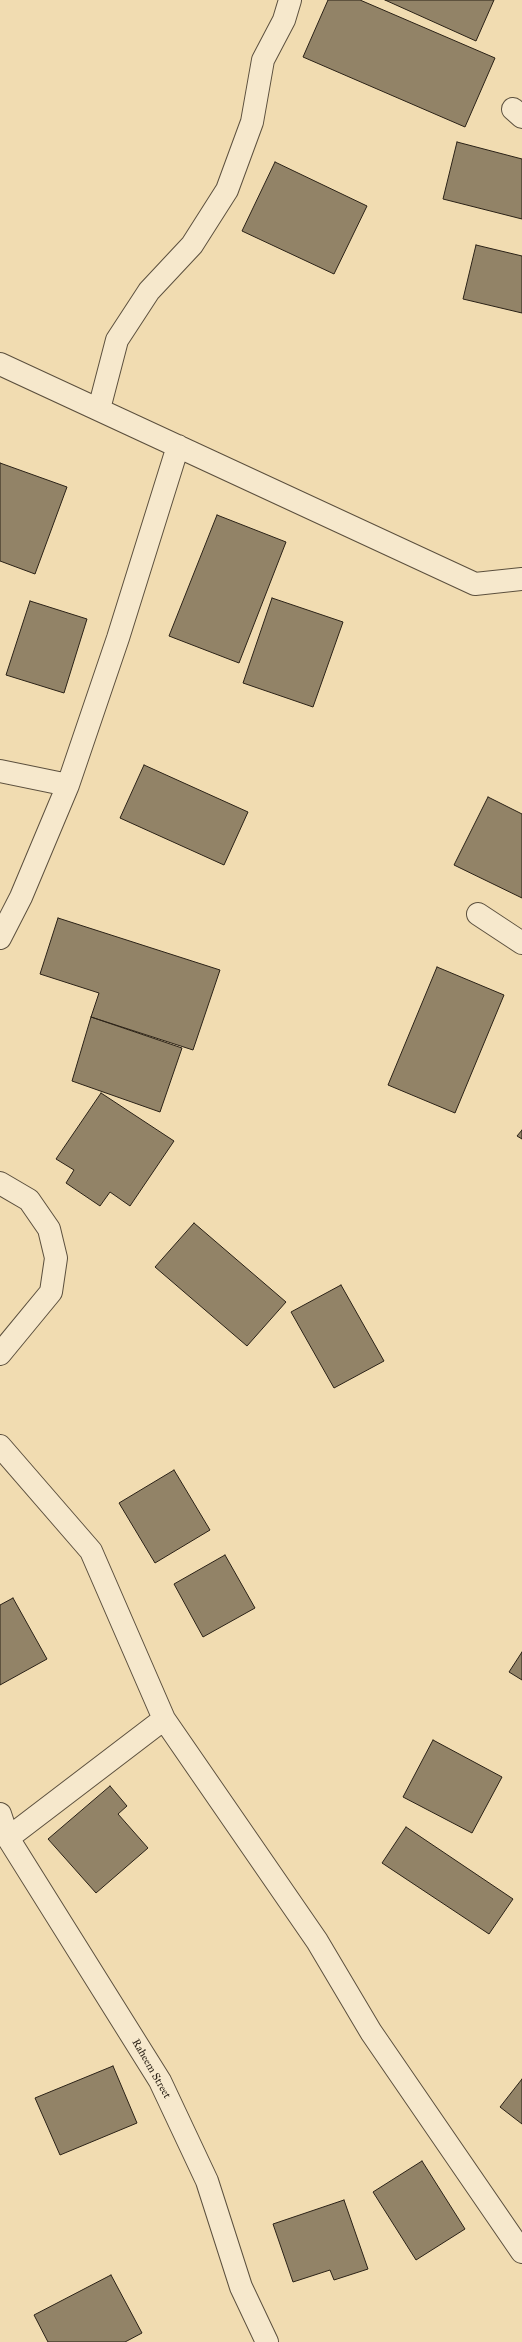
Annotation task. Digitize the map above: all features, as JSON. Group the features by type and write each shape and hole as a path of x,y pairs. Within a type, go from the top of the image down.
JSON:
{"street":[{"path":"99,409 116,340 149,291 192,245 227,190 252,122 264,60 284,20 290,0"},
{"path":"0,364 475,584 522,579"},
{"path":"0,938 21,897 68,785 118,638 178,446"},
{"path":"0,771 68,785"},
{"path":"478,914 522,944"},
{"path":"0,1183 29,1200 49,1229 56,1258 51,1292 0,1354"},
{"path":"0,1446 91,1551 164,1719 317,1941 371,2032 522,2252"},
{"path":"8,1838 164,1719"},
{"name":"Raheem Street","path":"0,1814 8,1838 160,2081 207,2181 241,2287 267,2342"}],"building":[{"path":"328,0 360,0 495,58 465,127 303,57"},
{"path":"385,0 494,0 476,41"},
{"path":"457,142 522,159 522,219 443,199"},
{"path":"275,162 367,206 334,274 242,231"},
{"path":"476,245 522,256 522,313 463,299"},
{"path":"0,463 67,487 35,574 0,561"},
{"path":"217,515 286,542 239,663 169,636"},
{"path":"272,598 343,622 313,707 243,683"},
{"path":"30,601 87,619 64,693 6,675"},
{"path":"144,765 248,812 224,865 120,818"},
{"path":"488,797 522,814 522,898 454,865"},
{"path":"58,918 220,970 193,1050 91,1017 99,993 40,974"},
{"path":"437,967 504,995 455,1113 388,1085"},
{"path":"91,1017 182,1048 160,1112 72,1081"},
{"path":"101,1093 174,1141 130,1206 110,1192 100,1206 66,1183 74,1170 56,1159"},
{"path":"522,1130 522,1139 517,1136"},
{"path":"194,1223 286,1302 247,1346 155,1267"},
{"path":"341,1285 384,1361 334,1388 291,1312"},
{"path":"174,1470 210,1530 155,1563 119,1503"},
{"path":"225,1555 255,1608 203,1637 174,1584"},
{"path":"13,1598 47,1659 0,1685 0,1605"},
{"path":"522,1652 522,1680 509,1672"},
{"path":"433,1740 502,1777 472,1833 403,1797"},
{"path":"110,1786 127,1806 118,1814 148,1848 96,1893 48,1839"},
{"path":"406,1827 513,1899 489,1934 382,1863"},
{"path":"113,2066 137,2123 60,2155 35,2098"},
{"path":"522,2079 522,2124 500,2107"},
{"path":"422,2161 465,2229 416,2260 373,2192"},
{"path":"344,2200 368,2269 334,2280 330,2270 293,2282 273,2224"},
{"path":"111,2275 142,2333 125,2342 48,2342 34,2315"}]}
